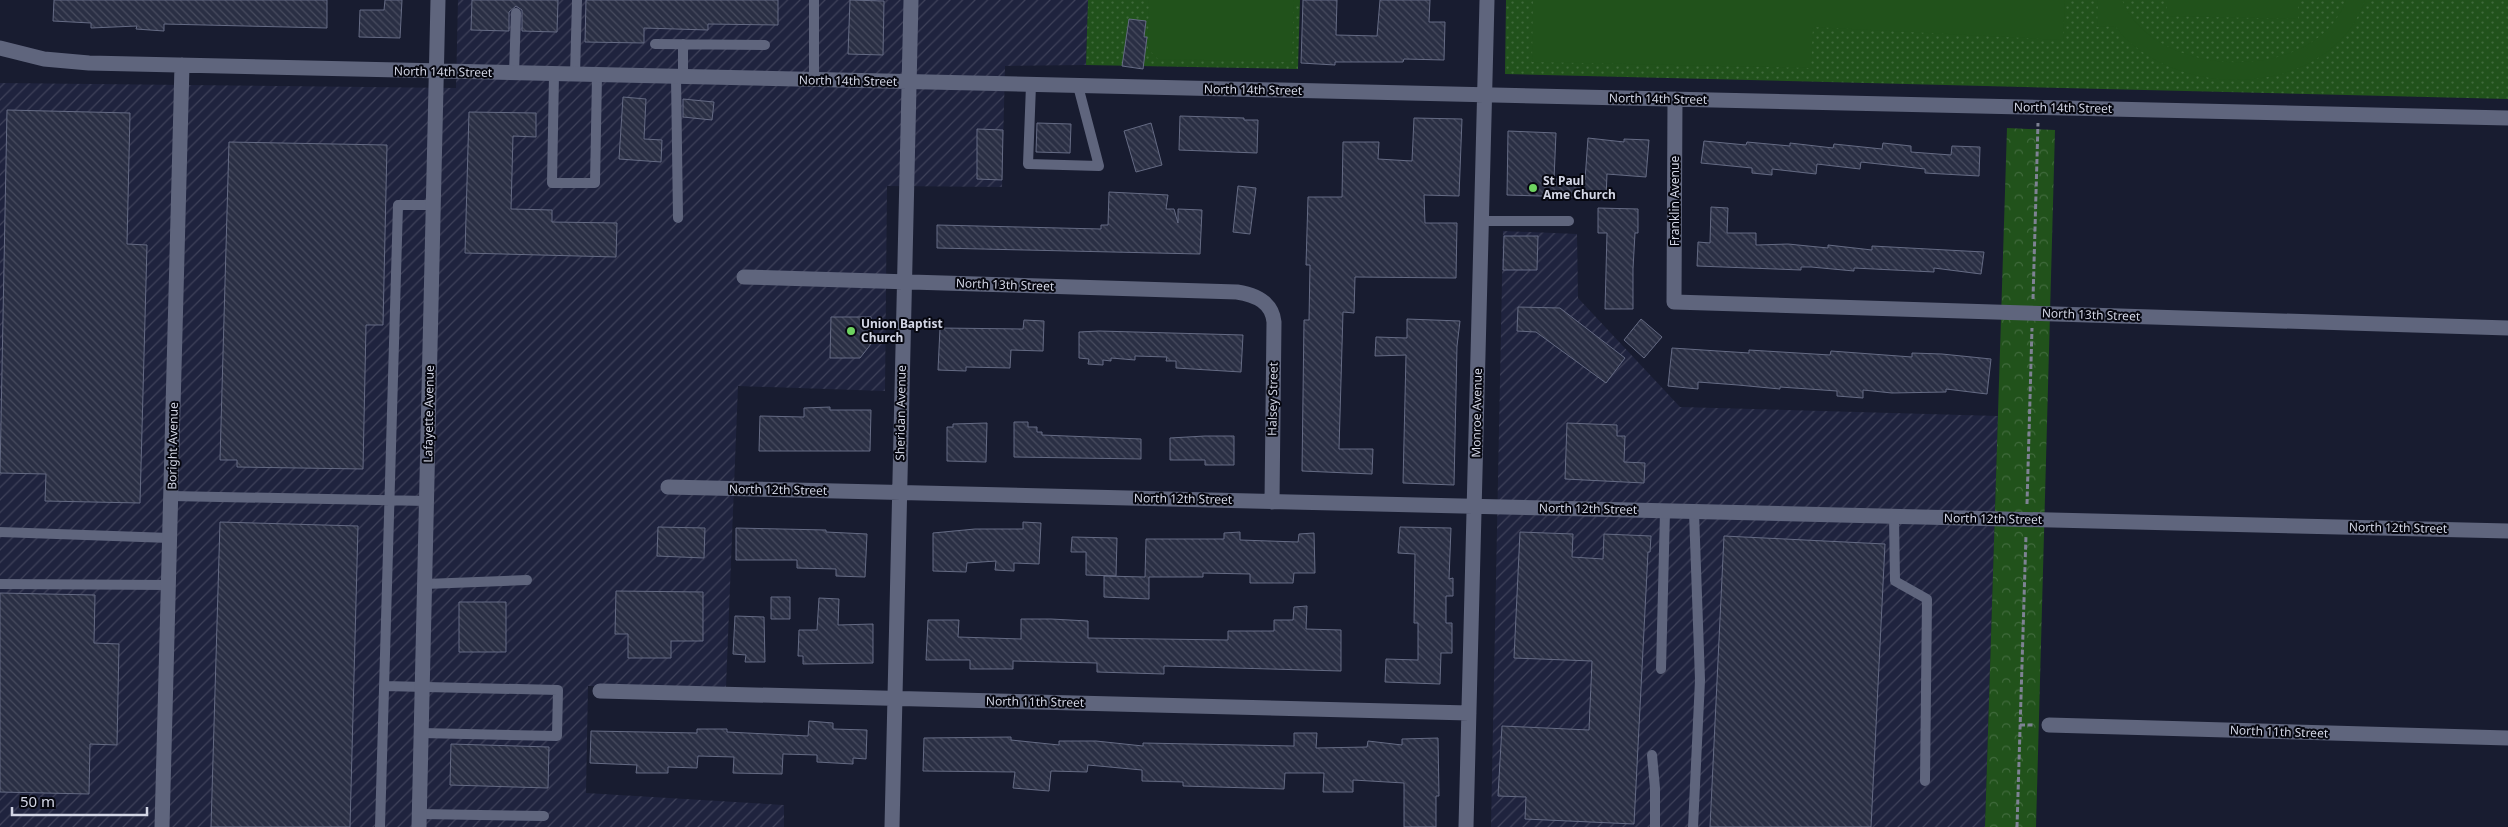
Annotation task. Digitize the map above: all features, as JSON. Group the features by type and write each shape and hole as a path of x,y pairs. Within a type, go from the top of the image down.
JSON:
{"street":[{"name":"Lafayette Avenue","path":"419,820 438,0"},
{"name":"Sheridan Avenue","path":"892,827 911,0"},
{"name":"Monroe Avenue","path":"1466,827 1487,0"},
{"name":"North 14th Street","path":"0,48 26,56 64,62 597,76 2508,118"},
{"name":"Boright Avenue","path":"162,827 182,65"},
{"name":"Franklin Avenue","path":"1674,302 1675,99"},
{"name":"North 13th Street","path":"744,277 1237,292 1248,293 1264,301"},
{"name":"Halsey Street","path":"1264,301 1273,314 1274,322 1272,502"},
{"name":"North 13th Street","path":"1674,302 2508,328"},
{"name":"North 12th Street","path":"668,487 2508,531"},
{"name":"North 11th Street","path":"600,691 1469,713"},
{"name":"North 11th Street","path":"2049,726 2508,738"}],"lane":[{"path":"574,75 577,0"},
{"path":"814,0 814,80"},
{"path":"514,74 516,13"},
{"path":"655,44 765,45"},
{"path":"678,218 679,77 683,44"},
{"path":"554,75 552,183 595,183 597,76"},
{"path":"1031,85 1028,164 1099,166 1078,86"},
{"path":"380,827 398,205 433,206"},
{"path":"1482,221 1569,221"},
{"path":"171,496 426,501"},
{"path":"1661,669 1665,511"},
{"path":"1694,512 1700,680 1694,827"},
{"path":"1894,516 1895,581 1928,598 1925,781"},
{"path":"0,532 170,538"},
{"path":"424,584 527,580"},
{"path":"0,584 169,585"},
{"path":"384,686 558,690 557,736 421,733"},
{"path":"1652,755 1655,788 1655,827"},
{"path":"419,820 544,816"}],"path":[{"path":"2017,827 2039,107"}],"shaded area":[{"path":"458,0 1088,0 1086,65 1005,66 1002,187 887,186 885,391 738,386 726,687 588,686 586,793 784,805 784,827 0,827 0,83 456,88"},
{"path":"1503,231 1577,234 1578,298 1680,407 1998,416 1985,827 1491,827"}],"green space":[{"path":"1088,0 1300,0 1298,69 1086,65"},
{"path":"1149,0 1294,0 1292,62 1158,59 1148,49"},
{"path":"1506,0 2508,0 2508,99 1505,74"},
{"path":"1533,0 2065,0 2063,40 1813,27 1811,68 1532,62"},
{"path":"2098,0 2122,0 2140,27 2167,46 2199,58 2235,62 2271,59 2303,47 2329,28 2346,0 2365,0 2347,33 2320,57 2287,72 2250,79 2212,78 2175,69 2142,51 2115,26 2097,27"},
{"path":"2167,0 2298,0 2298,19 2167,16"},
{"path":"2007,128 2055,130 2036,827 1985,827"}],"building":[{"path":"54,0 327,0 327,28 164,24 164,31 136,29 137,26 91,28 91,23 53,21"},
{"path":"385,0 402,0 400,38 359,37 360,10 384,10"},
{"path":"472,0 558,0 557,32 522,31 522,10 516,6 509,12 509,31 471,30"},
{"path":"586,0 778,0 778,25 708,24 708,30 644,28 644,43 585,42"},
{"path":"850,0 884,1 883,55 848,54"},
{"path":"1303,0 1337,0 1336,35 1377,36 1380,0 1430,0 1429,22 1445,22 1444,60 1404,59 1403,62 1335,62 1335,65 1301,63"},
{"path":"1129,19 1146,21 1144,37 1147,37 1143,69 1122,66"},
{"path":"623,97 646,99 644,139 662,140 661,162 619,159"},
{"path":"683,99 714,102 712,120 683,117"},
{"path":"7,110 130,113 127,244 147,245 140,503 45,501 46,474 0,473"},
{"path":"469,112 536,113 536,137 513,136 511,209 552,210 552,222 617,223 616,257 465,253"},
{"path":"1180,116 1258,120 1257,153 1179,150"},
{"path":"1414,118 1462,119 1459,196 1424,195 1425,223 1457,223 1456,278 1355,277 1354,313 1343,312 1339,449 1373,449 1372,474 1302,471 1304,320 1309,320 1310,265 1306,265 1308,197 1342,197 1343,142 1379,142 1378,159 1412,161"},
{"path":"1037,123 1071,124 1070,153 1036,152"},
{"path":"1151,123 1162,165 1136,172 1124,131"},
{"path":"977,129 1003,130 1002,180 977,179"},
{"path":"1508,131 1556,133 1554,179 1585,180 1588,138 1624,142 1624,139 1649,140 1646,177 1607,174 1606,198 1507,195"},
{"path":"1704,141 1746,145 1747,142 1790,146 1790,143 1833,148 1834,144 1882,149 1883,143 1911,146 1911,152 1951,155 1952,146 1980,147 1979,176 1925,173 1925,169 1861,162 1860,169 1817,164 1816,174 1772,169 1772,175 1752,173 1752,168 1701,163"},
{"path":"229,142 387,145 383,325 366,325 363,469 237,467 237,460 220,460"},
{"path":"1238,186 1256,188 1250,234 1233,232"},
{"path":"1109,192 1168,195 1166,209 1174,209 1178,223 1178,209 1202,210 1200,254 937,248 937,225 1101,229 1101,225 1108,225"},
{"path":"1711,207 1728,208 1727,233 1756,233 1756,245 1788,244 1828,248 1828,245 1872,250 1872,246 1984,252 1981,274 1934,268 1934,272 1854,268 1854,271 1811,267 1801,267 1801,270 1697,266 1698,242 1710,243"},
{"path":"1598,208 1638,209 1638,233 1635,233 1633,269 1633,309 1605,309 1607,233 1598,233"},
{"path":"1504,236 1538,236 1537,270 1503,270"},
{"path":"1518,307 1560,308 1625,358 1606,383 1536,332 1517,331"},
{"name":"Union Baptist Church","path":"831,317 871,317 871,344 860,358 830,358"},
{"path":"1407,319 1460,321 1457,346 1454,485 1403,483 1406,355 1375,356 1376,337 1407,338"},
{"path":"1641,319 1662,337 1644,358 1624,340"},
{"path":"1024,320 1044,321 1043,351 1011,350 1010,368 966,367 966,371 938,370 940,328 1023,329"},
{"path":"1079,332 1243,335 1241,372 1176,368 1176,361 1166,361 1167,357 1135,356 1135,360 1111,358 1111,361 1103,360 1103,365 1088,364 1089,359 1079,358"},
{"path":"1672,348 1749,353 1749,350 1830,355 1831,351 1912,357 1912,353 1942,354 1991,359 1987,394 1946,389 1946,392 1892,393 1863,390 1863,398 1837,396 1837,391 1780,387 1780,389 1698,382 1698,389 1668,386"},
{"path":"830,407 830,410 871,410 870,451 759,451 760,416 804,417 804,408"},
{"path":"1014,422 1028,422 1028,427 1037,427 1037,432 1042,432 1042,435 1141,439 1141,459 1014,457"},
{"path":"987,423 986,462 947,461 947,427 953,427 953,424"},
{"path":"1567,423 1617,425 1617,436 1625,436 1624,462 1645,463 1644,483 1565,479"},
{"path":"1234,436 1234,465 1205,465 1205,460 1170,460 1170,438"},
{"path":"220,522 358,526 350,827 211,827"},
{"path":"1023,522 1041,523 1039,564 1014,563 1014,571 995,570 996,561 967,563 966,572 933,571 933,533 975,529 1023,529"},
{"path":"658,527 705,528 704,558 657,556"},
{"path":"1400,527 1451,528 1449,579 1453,578 1453,596 1446,596 1446,623 1452,623 1452,653 1441,653 1440,684 1385,682 1386,659 1418,660 1418,623 1414,623 1415,554 1398,553"},
{"path":"736,528 826,530 826,532 867,534 865,577 836,576 836,569 797,568 797,560 736,560"},
{"path":"1240,532 1240,540 1298,542 1299,534 1314,533 1315,573 1294,573 1293,583 1250,583 1250,574 1203,573 1203,577 1149,577 1149,599 1104,597 1104,576 1145,577 1146,539 1224,539 1224,533"},
{"path":"1520,532 1573,534 1572,557 1603,559 1604,534 1651,536 1650,552 1648,552 1634,824 1525,819 1526,797 1498,796 1502,726 1589,730 1592,661 1514,658"},
{"path":"1724,536 1885,544 1871,827 1710,827"},
{"path":"1072,537 1117,538 1116,576 1086,575 1086,552 1071,552"},
{"path":"616,591 703,592 703,641 671,641 671,658 628,658 628,634 615,634"},
{"path":"0,593 95,595 94,643 119,644 117,745 90,744 89,794 0,792"},
{"path":"771,597 790,597 790,619 771,619"},
{"path":"819,598 839,599 838,625 873,624 873,663 803,664 803,656 798,656 799,630 817,630"},
{"path":"459,602 506,602 506,652 459,652"},
{"path":"1307,606 1306,629 1341,630 1341,671 1164,666 1164,674 1097,672 1097,663 1013,661 1013,669 970,669 970,660 926,660 928,620 959,620 958,637 1021,639 1021,619 1051,619 1088,621 1088,638 1228,640 1228,631 1274,631 1274,620 1293,620 1294,607"},
{"path":"735,616 764,617 765,662 745,662 746,655 733,654"},
{"path":"809,721 833,723 833,729 867,730 866,759 853,758 853,764 817,762 817,755 783,754 782,774 733,773 734,757 698,756 697,768 668,767 668,773 636,773 637,765 590,763 591,731 697,733 697,729 727,729 727,732 808,736"},
{"path":"1294,733 1317,733 1316,748 1367,747 1368,741 1402,745 1402,739 1438,738 1439,796 1436,796 1436,827 1404,827 1404,783 1353,780 1353,792 1323,792 1324,773 1285,773 1284,789 1183,786 1183,782 1142,781 1142,770 1088,765 1087,772 1051,771 1049,791 1013,788 1015,772 923,771 924,738 1011,737 1011,740 1059,745 1059,741 1096,741 1143,746 1143,743 1294,746"},
{"path":"451,744 549,747 548,788 450,785"}],"place":[{"name":"St Paul Ame Church","path":"1533,188"},
{"name":"Union Baptist Church","path":"851,331"}]}
